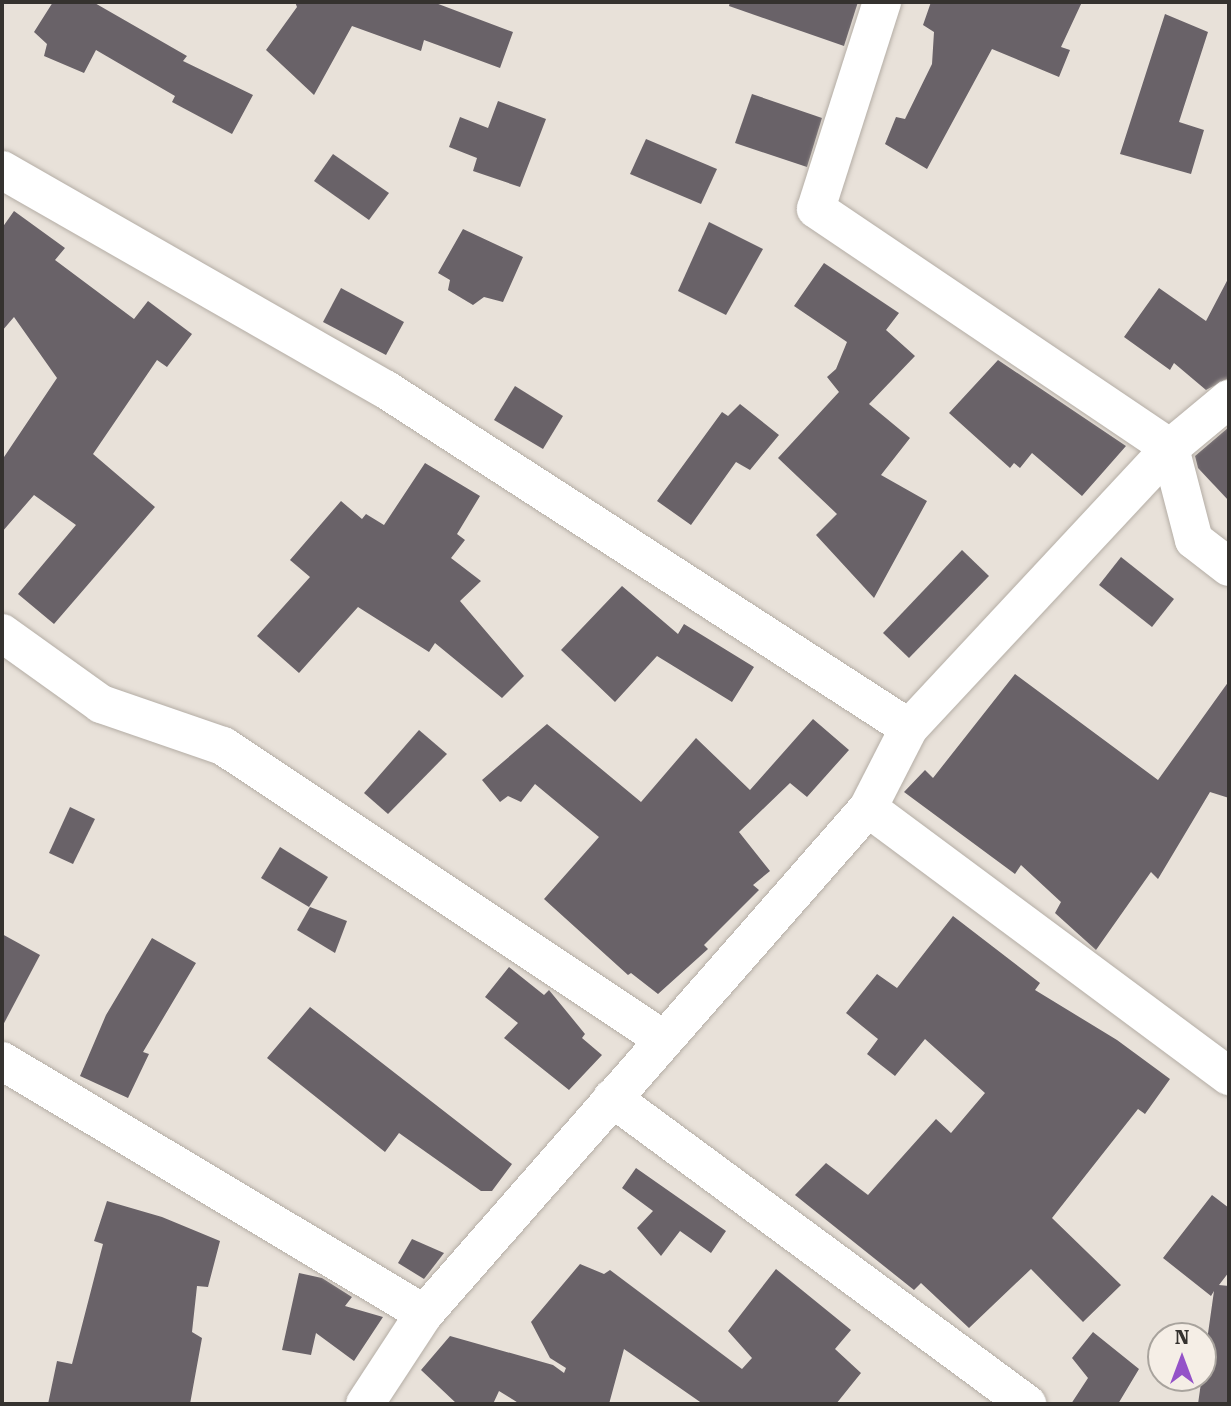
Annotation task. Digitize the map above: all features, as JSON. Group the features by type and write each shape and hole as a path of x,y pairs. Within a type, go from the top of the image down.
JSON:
{"street":[{"path":"882,2 817,209 1170,448 1194,540 1229,567"},
{"path":"2,170 385,389 909,728"},
{"path":"365,1404 424,1314 868,808 909,728 1170,448 1229,399"},
{"path":"2,633 101,704 223,746 663,1039"},
{"path":"868,808 1229,1076"},
{"path":"2,1061 424,1314"},
{"path":"612,1098 1027,1404"}],"building":[{"path":"53,2 93,2 187,56 183,61 253,95 232,134 172,102 175,96 96,50 84,73 44,56 47,44 34,32"},
{"path":"295,2 433,2 513,32 500,68 424,40 421,51 352,26 314,95 266,50 297,7"},
{"path":"730,2 858,2 844,46 729,6"},
{"path":"931,2 1082,2 1061,47 1070,50 1059,77 992,49 927,169 885,144 896,117 905,119 932,64 934,32 923,25"},
{"path":"1165,14 1208,32 1179,122 1204,130 1191,174 1120,154"},
{"path":"752,94 822,118 807,167 735,143"},
{"path":"498,101 546,119 520,187 473,171 477,158 449,147 460,117 488,128"},
{"path":"646,139 717,169 701,204 630,174"},
{"path":"333,154 389,193 369,220 314,181"},
{"path":"14,211 65,248 55,260 134,319 148,301 192,334 167,367 157,360 93,454 155,507 54,624 18,594 76,525 34,495 2,532 2,460 57,378 14,317 2,331 2,228"},
{"path":"709,222 763,249 726,315 678,291"},
{"path":"463,229 523,257 503,302 484,297 473,305 448,290 450,280 438,273"},
{"path":"824,263 899,313 886,330 915,356 869,404 910,438 881,475 927,501 874,598 816,535 837,514 778,458 839,392 827,377 836,369 847,342 794,306"},
{"path":"1229,277 1229,378 1206,390 1174,363 1170,370 1124,337 1159,288 1206,321"},
{"path":"341,288 404,322 386,355 323,322"},
{"path":"998,360 1126,446 1082,496 1032,453 1020,468 1014,463 1010,468 949,413"},
{"path":"515,386 563,416 543,449 494,420"},
{"path":"740,404 779,435 750,470 736,462 691,525 657,501 722,412 728,416"},
{"path":"1229,427 1229,501 1198,468 1195,456"},
{"path":"425,463 480,496 457,534 465,540 451,558 481,581 460,601 524,676 502,698 435,643 429,652 358,607 299,673 257,636 310,577 290,560 341,501 362,519 366,514 384,525"},
{"path":"962,550 989,576 909,658 883,633"},
{"path":"1121,557 1174,599 1152,627 1099,585"},
{"path":"622,586 678,634 684,624 754,667 732,702 657,656 615,702 561,650"},
{"path":"1015,674 1158,780 1229,681 1229,798 1210,792 1158,879 1151,872 1096,950 1055,913 1061,902 1021,865 1015,874 904,792 925,770 933,778"},
{"path":"813,719 849,750 807,797 790,783 739,832 770,871 753,885 759,890 704,945 708,949 658,994 631,973 628,975 544,899 599,837 535,784 521,802 508,796 500,802 482,780 547,724 641,802 696,738 750,790"},
{"path":"419,730 447,754 388,814 364,793"},
{"path":"70,807 95,819 73,864 49,853"},
{"path":"280,847 328,877 309,907 261,878"},
{"path":"310,907 347,921 335,953 297,930"},
{"path":"953,916 1040,983 1035,990 1117,1040 1170,1079 1145,1114 1138,1109 1052,1218 1121,1285 1083,1322 1031,1269 969,1328 921,1283 914,1290 795,1195 826,1163 868,1195 936,1119 951,1133 985,1093 925,1039 895,1076 867,1054 878,1039 846,1013 877,974 897,988"},
{"path":"2,934 40,955 2,1027"},
{"path":"152,938 196,963 143,1052 149,1054 128,1098 80,1076 106,1015"},
{"path":"509,967 544,995 549,990 585,1034 582,1038 602,1055 569,1090 504,1038 518,1023 485,997"},
{"path":"310,1007 512,1164 492,1191 481,1191 399,1133 385,1152 267,1058"},
{"path":"636,1168 726,1231 711,1253 680,1231 661,1256 637,1228 653,1211 622,1188"},
{"path":"1212,1195 1229,1208 1229,1272 1219,1285 1229,1286 1229,1404 1198,1404 1200,1392 1217,1392 1217,1322 1210,1322 1214,1291 1211,1296 1163,1258"},
{"path":"107,1201 162,1217 220,1241 208,1287 197,1286 192,1332 202,1338 190,1404 48,1404 57,1361 72,1364 103,1244 94,1241"},
{"path":"412,1239 444,1253 424,1279 398,1263"},
{"path":"580,1264 604,1274 610,1270 742,1369 752,1358 728,1331 776,1269 851,1330 835,1349 861,1373 836,1404 703,1404 624,1349 609,1404 520,1404 499,1391 493,1404 457,1404 421,1370 450,1336 553,1365 564,1373 566,1368 550,1358 531,1322"},
{"path":"299,1273 322,1278 352,1297 345,1306 383,1317 354,1361 316,1333 311,1355 282,1350"},
{"path":"1093,1332 1139,1369 1118,1404 1071,1404 1088,1378 1072,1358"}]}
